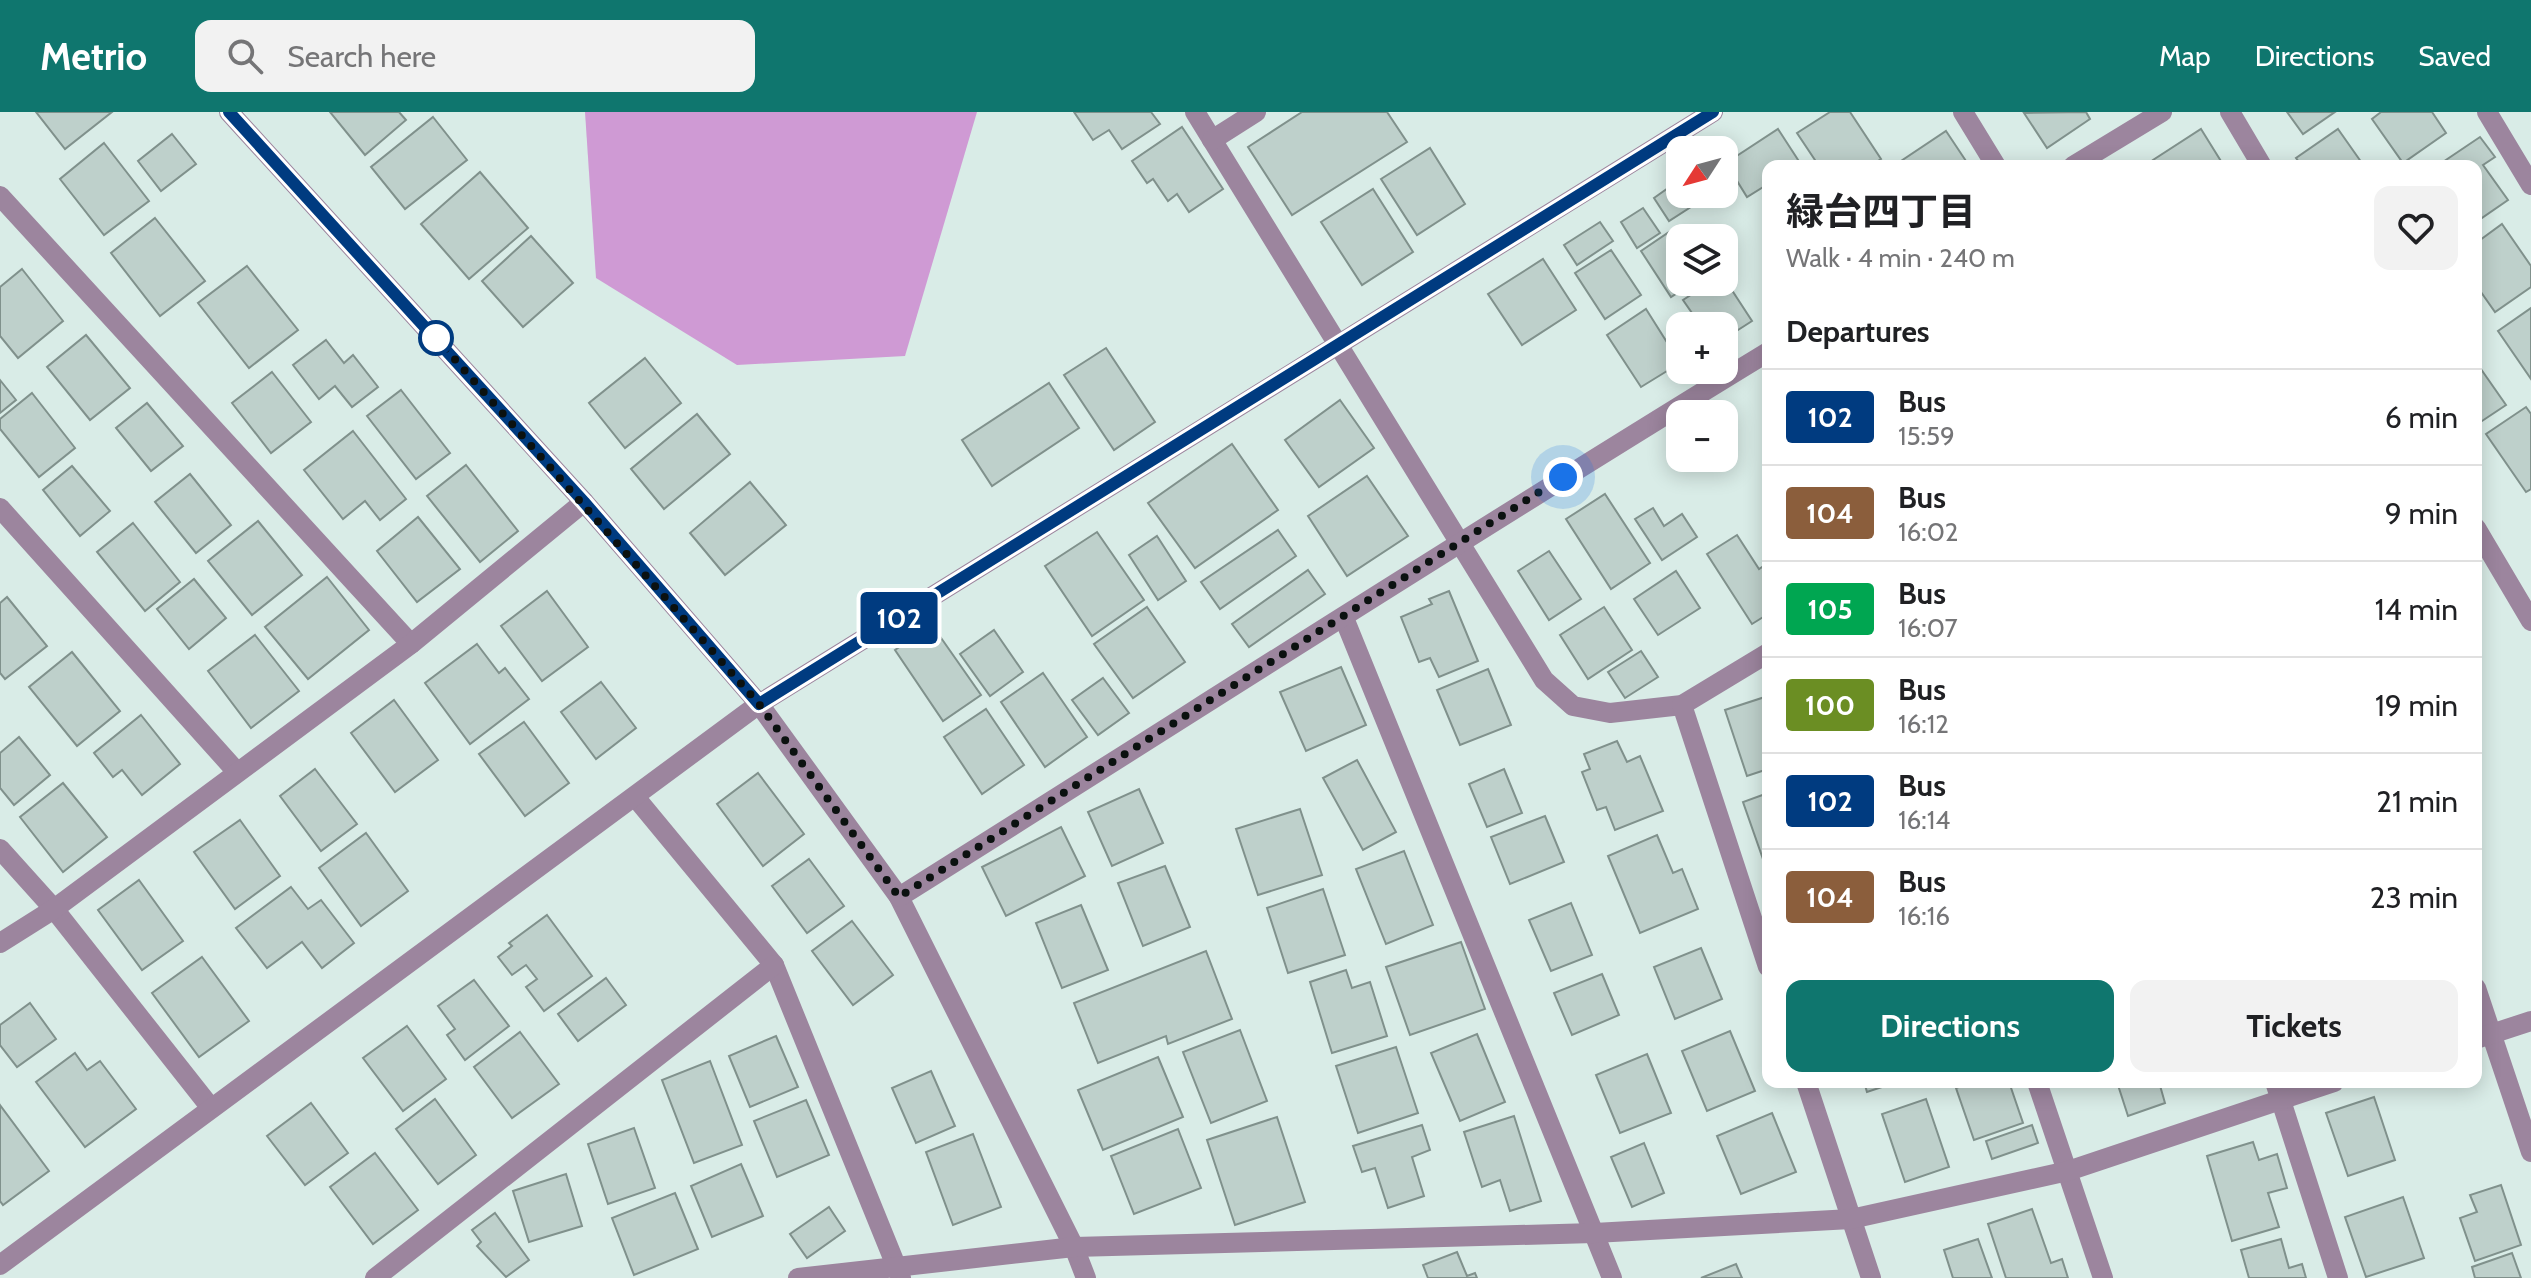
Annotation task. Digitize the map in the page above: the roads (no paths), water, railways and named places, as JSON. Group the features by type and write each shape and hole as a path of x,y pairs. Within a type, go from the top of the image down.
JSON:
{"street":[{"path":"229,112 584,502 759,704 899,897 1074,1247 1086,1278"},
{"path":"1195,112 1544,680 1573,706 1610,713 1682,705 1762,657"},
{"path":"1212,140 1256,112"},
{"path":"0,1265 636,798 759,704 1713,112"},
{"path":"1963,112 1992,160"},
{"path":"2083,160 2162,112"},
{"path":"2230,112 2258,160"},
{"path":"2487,112 2531,185"},
{"path":"0,196 411,644"},
{"path":"899,897 1344,618 1460,539 1762,356"},
{"path":"0,943 54,909 411,644 584,502"},
{"path":"0,508 237,772"},
{"path":"2482,538 2531,621"},
{"path":"1344,618 1612,1278"},
{"path":"1682,705 1762,949"},
{"path":"636,798 774,965 898,1272"},
{"path":"0,849 54,909 211,1108"},
{"path":"375,1278 774,965"},
{"path":"2531,1021 2484,1037 2531,1152"},
{"path":"1808,1088 1871,1278"},
{"path":"2039,1088 2103,1278"},
{"path":"798,1278 898,1272 1074,1247 1594,1233 1851,1219 2068,1171 2278,1090 2338,1278"}]}
